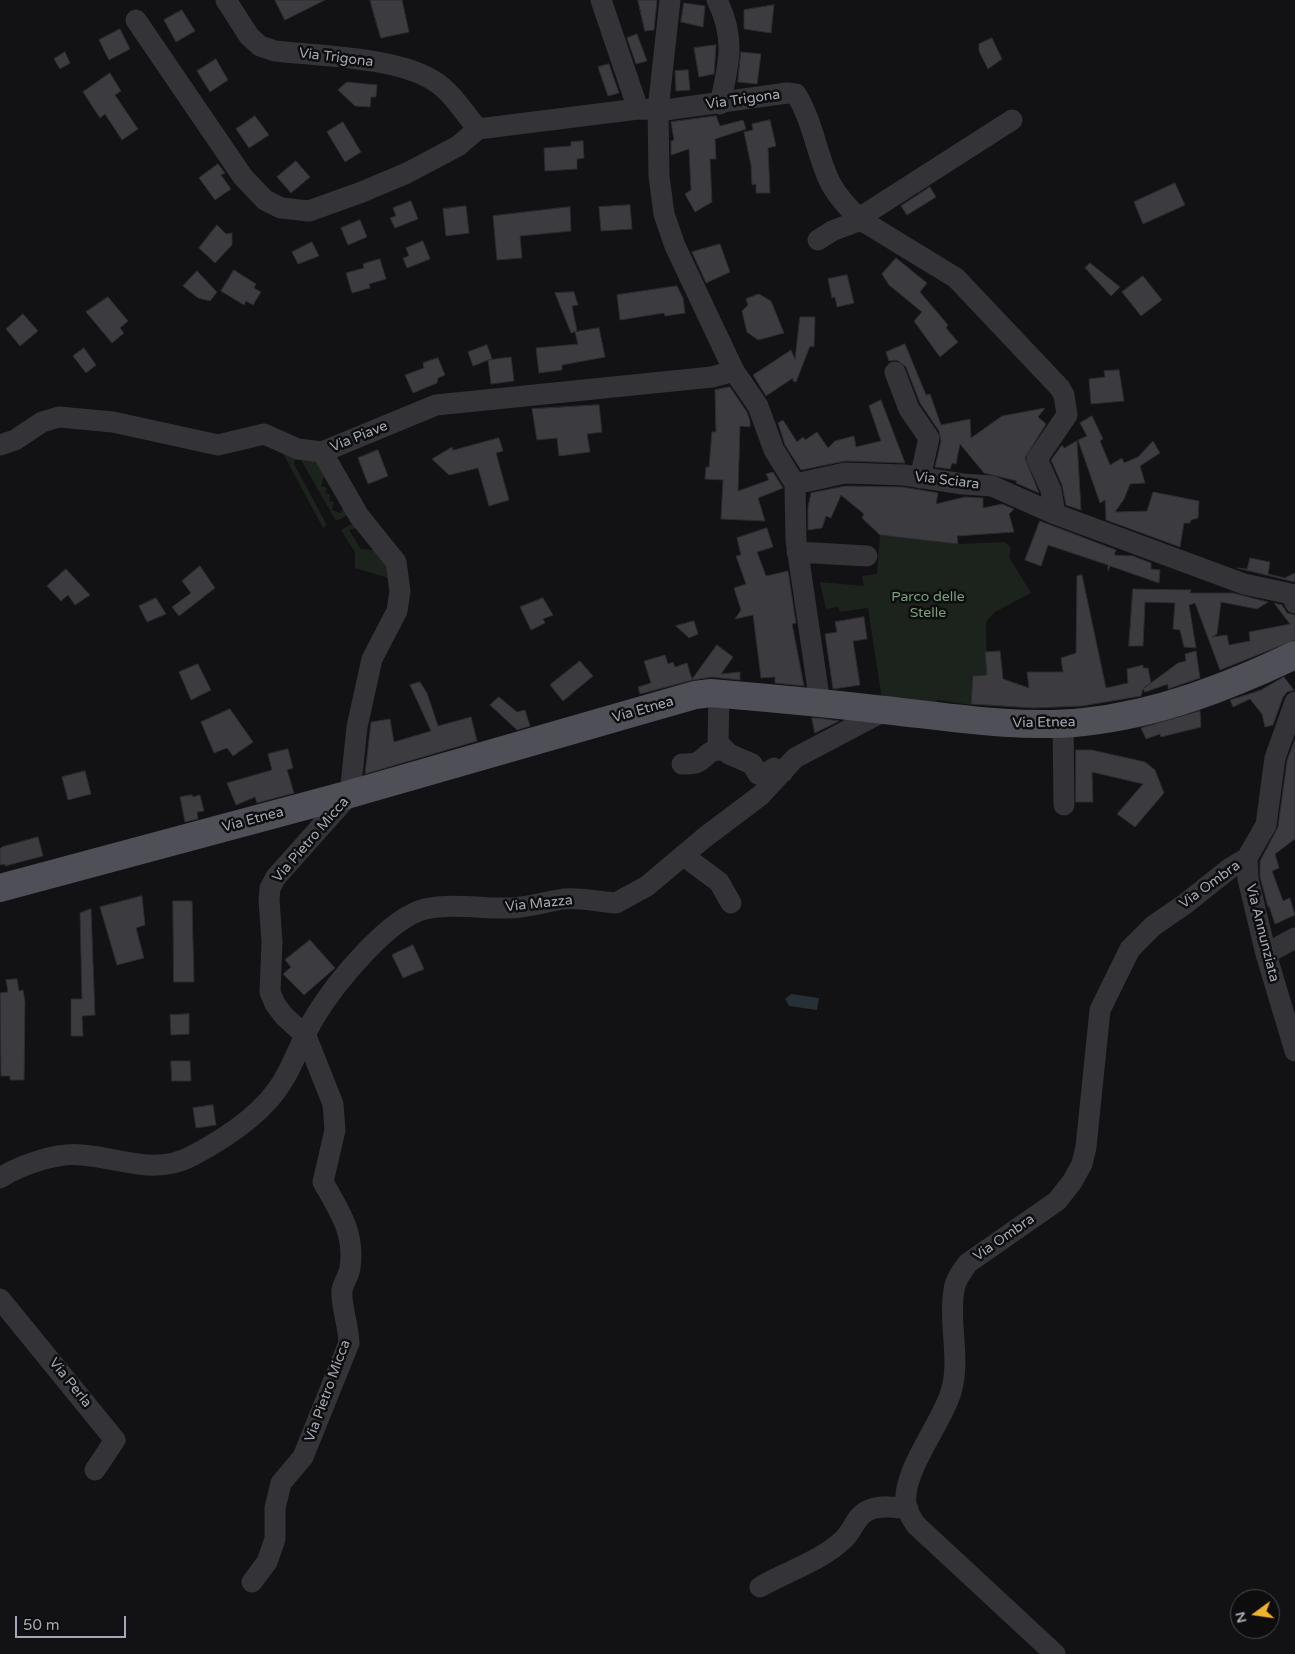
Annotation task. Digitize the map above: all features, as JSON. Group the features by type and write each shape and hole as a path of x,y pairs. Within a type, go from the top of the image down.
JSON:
{"main road":[{"name":"Via Etnea","path":"0,888 350,794 695,695 719,694 820,702 966,720 1023,724 1084,722 1207,694 1295,655"}],"street":[{"name":"Via Trigona","path":"226,0 248,36 260,46 275,51 384,64 412,70 435,81 478,129 648,109 720,104 787,93 796,94 803,106 828,179 848,208 860,219 956,278 1060,388 1064,396 1067,416 1037,459 1051,490 1055,514"},
{"path":"601,0 648,109 664,214 674,246 734,371 758,406 774,450 795,484 797,552 820,702"},
{"path":"648,109 670,0"},
{"path":"717,0 727,23 730,40 720,104"},
{"path":"136,20 243,177 265,200 281,208 309,211 362,192 407,173 450,150 478,129"},
{"path":"818,240 832,231 860,219 1012,120"},
{"name":"Via Piave","path":"350,794 358,727 372,659 397,611 399,578 396,562 359,516 322,452 436,405 712,377 734,371"},
{"path":"895,372 909,409 929,438 920,478"},
{"path":"0,445 15,440 42,422 59,418 122,423 218,445 264,434 298,449 322,452"},
{"name":"Via Sciara","path":"795,484 845,473 920,478 992,486 1055,514 1244,584 1290,594 1295,603"},
{"path":"797,552 867,556"},
{"path":"719,694 718,743 723,750"},
{"path":"1247,858 1266,825 1275,758 1295,702"},
{"name":"Via Mazza","path":"0,1178 26,1164 80,1154 165,1166 191,1156 230,1134 263,1106 283,1081 315,1016 340,982 391,926 423,910 440,907 516,908 565,899 616,903 647,886 761,795 795,758 886,710"},
{"path":"1063,723 1064,805"},
{"path":"682,764 696,763 707,753 723,750 752,764 758,774 763,775 774,768 783,772"},
{"name":"Via Pietro Micca","path":"252,1582 267,1562 275,1539 276,1508 281,1483 303,1457 349,1343 349,1326 342,1290 350,1270 352,1244 346,1227 323,1182 335,1130 333,1104 306,1036 284,1016 275,1004 270,992 272,942 270,888 276,877 350,794"},
{"path":"684,856 719,882 731,903"},
{"name":"Via Annunziata","path":"1247,858 1248,879 1266,954 1295,1051"},
{"name":"Via Ombra","path":"908,1509 907,1494 915,1467 951,1393 955,1372 956,1349 954,1288 959,1276 968,1263 1057,1201 1072,1182 1082,1164 1086,1147 1100,1010 1130,949 1153,926 1185,904 1229,869 1247,858"},
{"path":"1266,954 1295,938"},
{"name":"Via Perla","path":"4,1308 115,1440 94,1470"},
{"path":"760,1587 786,1572 827,1554 846,1537 860,1515 870,1509 894,1507 908,1509 916,1525 1055,1654"}],"green space":[{"path":"277,442 296,454 294,464 327,525 323,528"},
{"path":"309,457 326,471 321,486 327,488 325,493 330,494 329,501 334,502 332,510 341,513 343,505 348,515 336,521 301,460"},
{"path":"354,523 358,528 349,530 361,549 376,550 385,564 389,578 355,568 355,552 341,530"},
{"name":"Parco delle Stelle","path":"880,535 958,544 1005,542 1011,548 1009,557 1031,593 995,612 986,622 987,675 973,676 971,705 937,700 935,707 882,700 868,608 840,612 838,607 826,609 820,582 864,586 862,576 877,574"}],"shaded area":[{"path":"791,994 819,998 817,1010 789,1006 785,999"}],"building":[{"path":"275,0 325,0 285,20"},
{"path":"370,0 402,0 409,32 381,38"},
{"path":"638,0 657,0 654,30 645,31"},
{"path":"684,3 705,6 703,27 681,22"},
{"path":"774,5 771,33 744,29 744,10"},
{"path":"182,10 195,31 176,42 164,20"},
{"path":"120,29 130,49 109,60 99,40"},
{"path":"637,34 647,61 636,64 627,38"},
{"path":"992,38 1002,59 988,69 979,51 979,44"},
{"path":"716,45 714,74 699,77 694,48"},
{"path":"65,52 70,63 60,69 54,59"},
{"path":"741,52 761,54 757,84 738,82"},
{"path":"216,59 228,80 210,92 197,71"},
{"path":"609,64 619,93 608,96 598,67"},
{"path":"688,70 690,90 676,91 675,71"},
{"path":"110,73 121,91 115,95 138,129 122,140 105,114 100,118 83,92"},
{"path":"347,82 377,85 376,97 371,97 370,107 355,106 338,90"},
{"path":"255,116 269,135 249,148 236,129"},
{"path":"716,116 720,126 743,120 746,129 715,139 716,159 710,159 712,202 695,212 685,194 691,190 689,149 671,155 671,141 674,140 671,122"},
{"path":"770,120 776,146 768,148 770,193 756,193 756,184 752,185 751,165 744,132 753,130 752,124"},
{"path":"343,122 361,152 345,162 327,132"},
{"path":"583,141 584,158 577,159 577,169 545,171 544,148 571,146 571,142"},
{"path":"296,161 310,177 291,193 277,177"},
{"path":"218,164 225,173 221,175 231,189 215,200 199,178"},
{"path":"1175,183 1185,205 1143,224 1134,202"},
{"path":"930,187 936,197 907,215 901,206"},
{"path":"411,201 418,219 395,228 390,218 396,216 393,208"},
{"path":"630,205 632,229 601,231 599,207"},
{"path":"466,206 469,233 446,236 443,209"},
{"path":"570,207 571,231 520,236 522,258 497,260 493,216"},
{"path":"360,220 367,237 348,245 341,228"},
{"path":"217,225 226,234 232,233 232,245 215,263 199,248"},
{"path":"423,241 430,259 407,268 403,258 409,256 406,248"},
{"path":"312,242 319,256 298,264 292,252"},
{"path":"720,244 730,272 706,283 692,252"},
{"path":"896,258 927,283 920,292 948,325 946,328 958,342 940,357 914,321 922,312 889,285 882,274"},
{"path":"380,259 386,279 369,284 370,288 352,293 346,273 364,268 363,264"},
{"path":"1090,263 1120,287 1111,296 1085,268"},
{"path":"234,270 256,284 254,288 261,292 253,305 246,301 244,305 221,291"},
{"path":"197,271 217,292 210,301 198,298 183,286"},
{"path":"847,275 854,303 837,307 835,297 832,298 828,279"},
{"path":"1143,276 1162,300 1141,316 1122,292"},
{"path":"677,286 683,298 685,313 665,316 664,313 620,320 617,295"},
{"path":"574,292 578,305 572,306 577,331 571,333 555,293"},
{"path":"759,294 771,301 784,333 758,340 747,332 742,311 748,305 746,299"},
{"path":"108,297 128,321 120,328 124,333 112,343 86,312"},
{"path":"23,314 38,331 20,346 6,329"},
{"path":"800,317 815,317 814,347 810,346 796,382 793,381 793,378 766,396 753,375 791,350 795,359"},
{"path":"599,328 605,357 562,365 562,370 539,373 536,348 578,344 575,332"},
{"path":"905,344 926,395 930,394 941,425 970,419 971,438 1002,416 1045,408 1038,417 1046,424 1025,458 1039,493 1016,483 1017,481 984,473 960,444 956,464 952,463 950,469 935,467 941,441 939,431 920,403 906,367 897,360 889,361 886,352"},
{"path":"487,345 492,359 473,366 468,352"},
{"path":"84,348 96,365 86,373 73,356"},
{"path":"511,357 514,381 491,384 488,360"},
{"path":"438,358 445,375 438,378 437,383 413,393 405,375 424,368 423,363"},
{"path":"1119,370 1124,401 1091,404 1089,379 1105,377 1104,371"},
{"path":"730,387 747,412 750,421 750,427 740,426 738,491 769,480 766,474 773,472 783,488 758,498 765,521 721,519 723,480 705,479 706,467 709,467 712,432 716,432 715,390"},
{"path":"881,400 905,463 845,461 801,470 785,445 778,423 783,420 797,442 803,437 805,440 817,432 828,448 835,441 854,436 856,447 881,441 869,406"},
{"path":"599,405 602,432 587,434 590,452 559,456 557,438 537,440 532,409"},
{"path":"1092,416 1103,439 1100,441 1110,465 1122,458 1124,463 1138,457 1153,441 1160,453 1140,466 1145,483 1130,484 1124,499 1115,512 1147,511 1153,492 1199,501 1198,518 1191,520 1190,523 1184,523 1180,547 1106,520 1105,500 1100,503 1078,440 1087,436 1080,423"},
{"path":"499,438 503,451 496,453 509,500 489,506 478,468 449,475 432,459 452,447 453,450"},
{"path":"1077,441 1081,510 1066,505 1062,485 1051,460 1062,445 1064,448"},
{"path":"378,450 388,476 368,484 358,458"},
{"path":"846,486 903,487 938,493 936,504 965,497 983,498 983,508 1002,504 1014,509 1009,514 1014,532 957,536 958,544 880,535 862,518 864,514 841,495 831,518 826,516 822,528 808,530 808,507 811,493"},
{"path":"1040,521 1116,550 1114,555 1133,556 1151,563 1151,569 1160,570 1159,583 1110,566 1108,571 1108,565 1048,545 1041,566 1025,560"},
{"path":"767,528 773,547 757,552 766,576 788,571 796,623 792,624 804,686 775,683 775,677 761,678 753,615 735,619 741,610 734,588 746,584 736,556 741,555 737,538"},
{"path":"1250,558 1270,562 1268,574 1285,578 1295,573 1295,582 1237,568 1247,569"},
{"path":"200,566 215,588 179,616 172,607 191,593 182,581"},
{"path":"66,569 90,595 75,605 68,595 61,601 47,586"},
{"path":"1082,575 1106,688 1128,683 1127,669 1143,665 1143,668 1148,668 1151,683 1178,663 1186,661 1185,654 1196,651 1200,678 1168,689 1168,684 1145,692 1143,689 1141,696 1082,706 1034,708 971,704 973,676 987,675 985,652 1000,651 1003,679 1029,688 1027,672 1063,672 1061,658 1076,653 1077,576"},
{"path":"1133,589 1191,590 1190,593 1233,593 1268,602 1257,609 1221,602 1217,634 1212,637 1227,635 1229,645 1250,641 1249,632 1290,624 1274,603 1282,605 1287,613 1295,615 1295,640 1220,670 1195,603 1189,605 1196,648 1184,647 1180,630 1173,629 1175,603 1145,602 1143,646 1129,646"},
{"path":"156,598 166,614 147,622 139,606"},
{"path":"543,598 553,615 543,619 545,623 531,630 520,607"},
{"path":"864,617 867,639 853,641 860,685 833,689 825,634 837,632 835,622"},
{"path":"694,621 698,634 689,638 676,626"},
{"path":"717,645 733,657 721,674 740,672 740,680 712,677 640,694 638,687 651,683 644,661 665,655 668,664 673,662 675,667 687,663 692,679"},
{"path":"580,661 593,676 563,701 550,685"},
{"path":"198,664 211,690 191,700 179,672"},
{"path":"1284,677 1294,690 1287,692 1283,697 1273,725 1265,727 1262,714 1250,699 1233,707 1230,700 1261,690"},
{"path":"420,682 427,693 438,726 471,717 477,741 365,774 371,722 390,719 394,742 431,731 410,685"},
{"path":"499,697 517,712 525,710 530,726 517,730 490,705"},
{"path":"230,709 253,742 233,756 227,748 214,753 201,722"},
{"path":"1200,711 1201,727 1161,737 1160,734 1146,739 1141,728"},
{"path":"812,718 818,718 839,721 815,733"},
{"path":"1295,739 1295,839 1275,854 1279,868 1272,871 1283,901 1290,898 1295,915 1275,924 1260,877 1260,861 1278,827 1287,761"},
{"path":"288,749 293,768 287,770 294,793 257,803 255,797 236,805 227,783 272,770 268,754"},
{"path":"1076,750 1092,750 1145,762 1155,770 1164,793 1135,827 1117,814 1143,784 1092,772 1093,802 1076,802"},
{"path":"85,771 91,794 68,800 62,777"},
{"path":"192,795 193,797 200,795 204,811 197,812 198,819 185,822 180,797"},
{"path":"38,837 43,856 5,866 5,864 0,865 0,849 2,847"},
{"path":"142,896 145,925 136,928 144,958 117,965 100,907"},
{"path":"173,901 192,901 194,982 174,982"},
{"path":"91,909 95,1015 82,1016 83,1036 71,1036 71,999 82,999 80,913"},
{"path":"310,940 335,968 304,995 283,974 291,967 285,960"},
{"path":"413,945 424,969 403,978 392,955"},
{"path":"17,979 19,991 23,990 25,1002 24,1080 10,1080 10,1076 1,1076 0,993 8,992 6,980"},
{"path":"189,1014 189,1034 171,1035 170,1015"},
{"path":"171,1061 190,1061 191,1081 172,1081"},
{"path":"213,1105 216,1125 196,1128 193,1108"}]}
